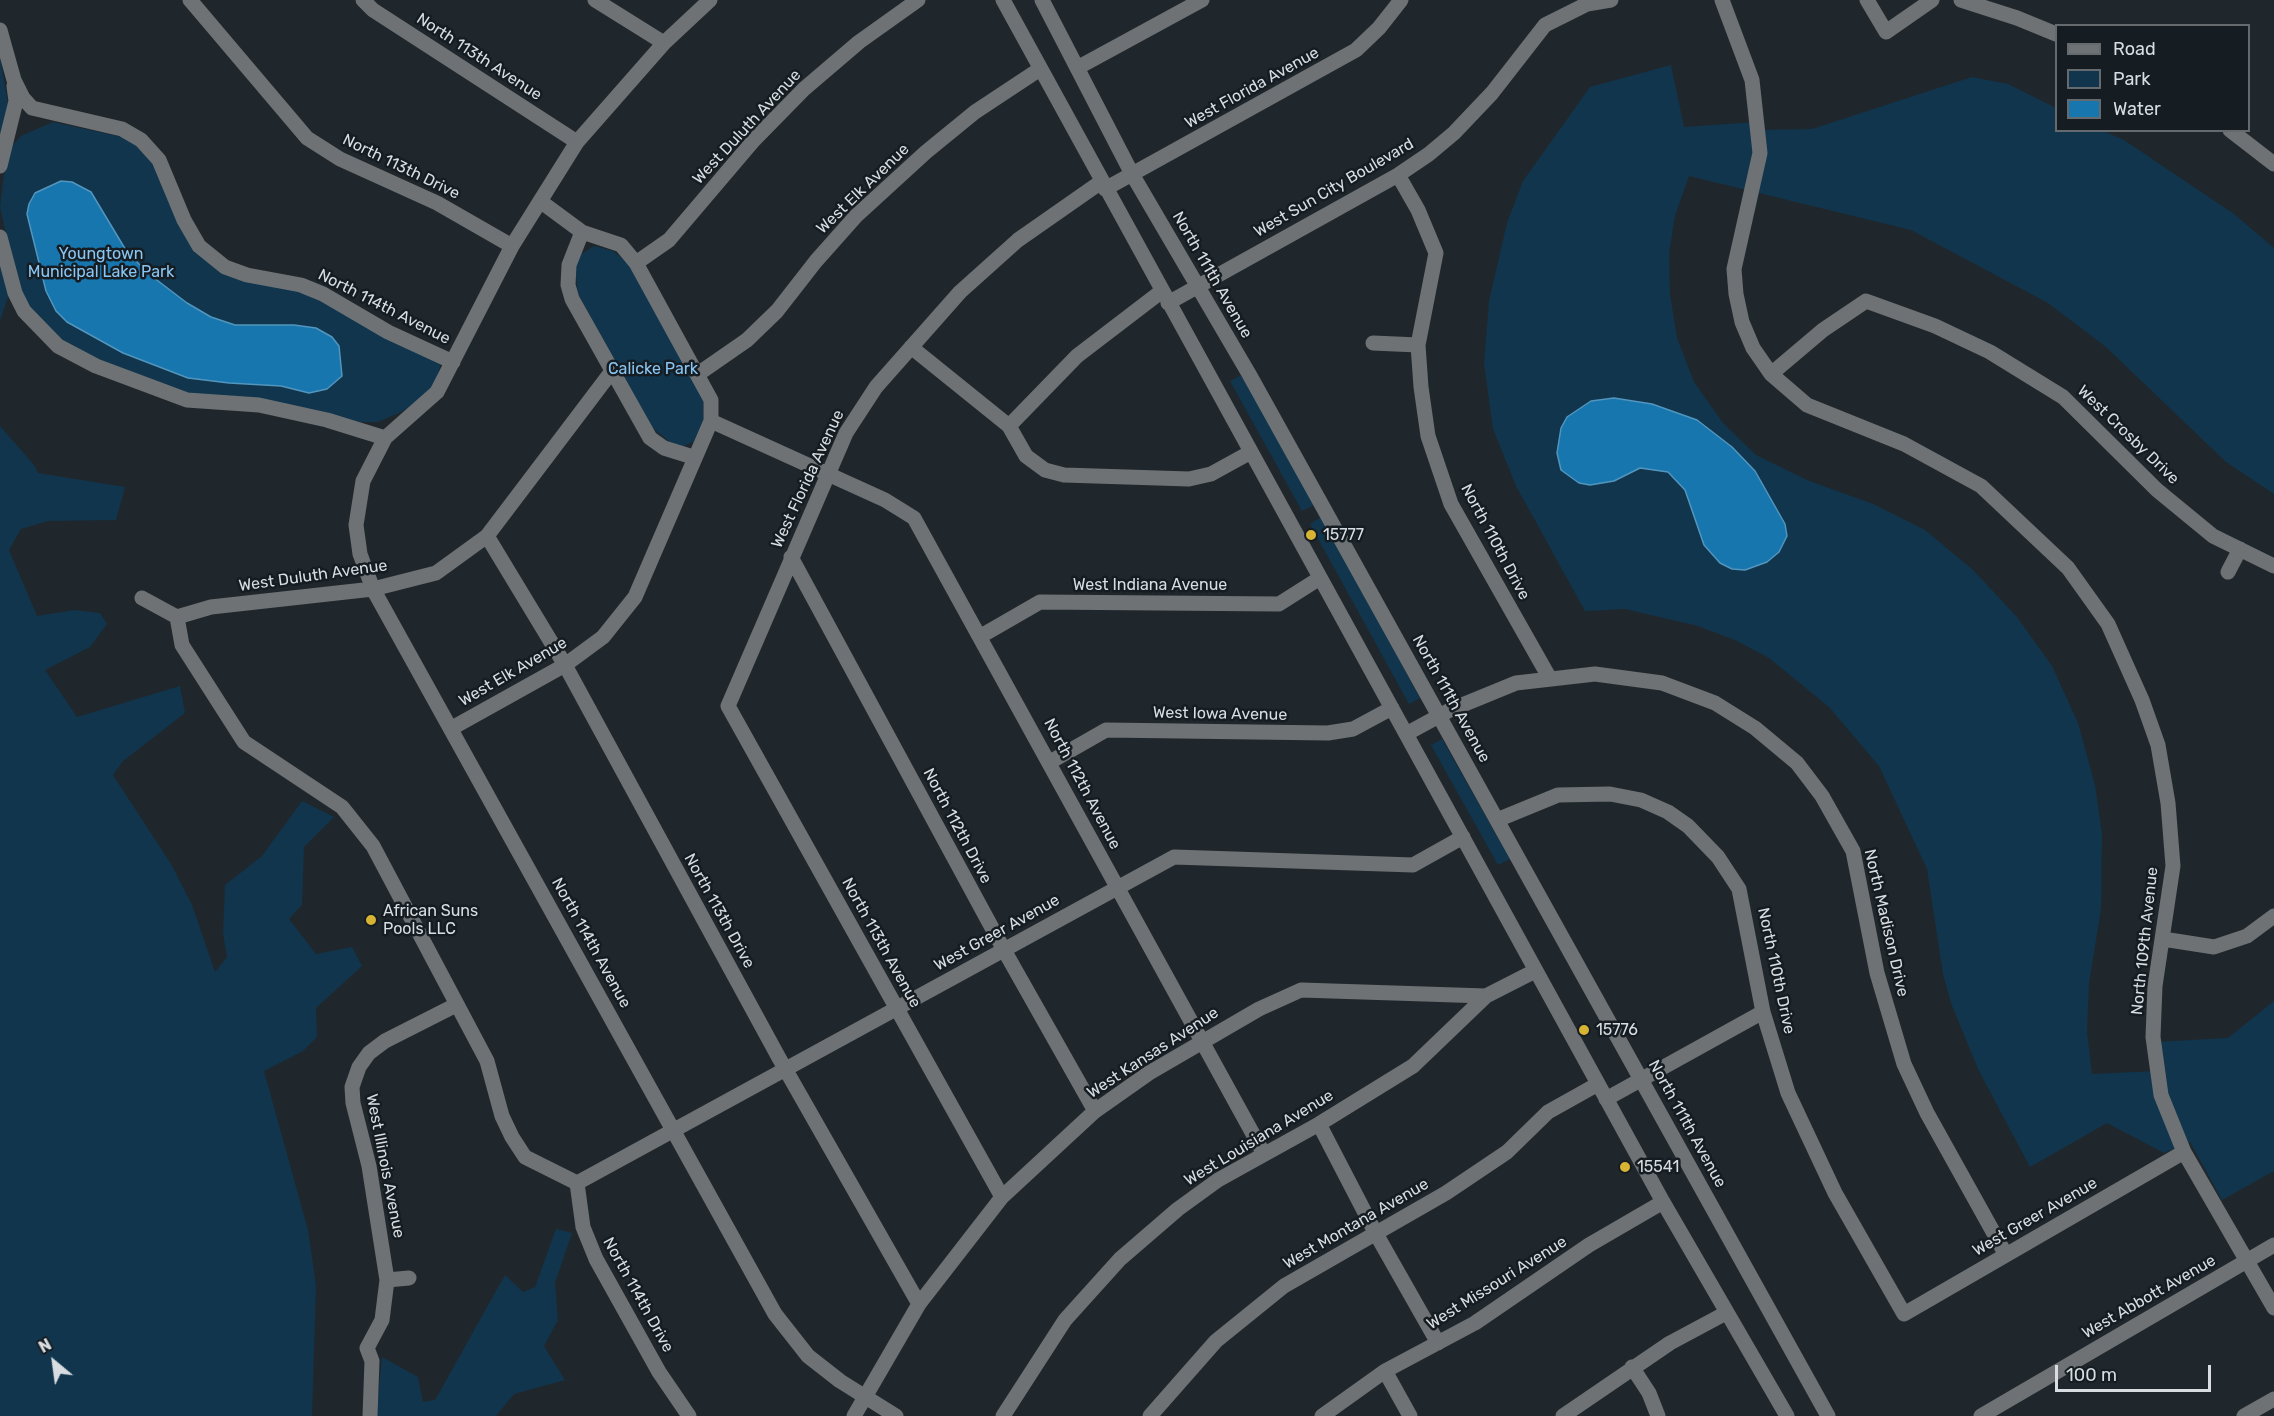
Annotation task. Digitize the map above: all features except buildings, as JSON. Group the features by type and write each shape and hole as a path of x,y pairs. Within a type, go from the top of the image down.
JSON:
{"street":[{"name":"North 113th Drive","path":"190,0 308,138 340,159 437,203 512,246"},
{"name":"North 113th Avenue","path":"363,0 373,10 577,142"},
{"path":"595,0 664,42"},
{"path":"0,237 15,293 24,311 58,346 96,366 187,400 259,405 327,420 385,438 429,401 442,384 512,246 577,142 664,42 710,0"},
{"name":"West Duluth Avenue","path":"636,263 669,240 747,149 804,89 859,42 918,0"},
{"path":"1003,0 1663,1203 1787,1416"},
{"name":"North 111th Avenue","path":"1042,0 1132,174 1198,286 1439,716 1828,1416"},
{"path":"1077,68 1202,0"},
{"name":"West Florida Avenue","path":"728,706 846,432 876,387 960,292 1018,240 1103,185 1132,174 1356,50 1380,28 1401,0"},
{"name":"West Sun City Boulevard","path":"1009,426 1077,356 1165,297 1198,286 1398,175 1454,133 1492,93 1545,25 1587,4 1611,0"},
{"name":"North 109th Avenue","path":"1722,0 1752,80 1760,153 1734,269 1742,322 1753,348 1771,374 1807,405 1904,444 1981,486 2068,568 2108,624 2158,745 2168,803 2173,866 2155,987 2153,1036 2161,1095 2184,1152 2274,1308"},
{"path":"1867,0 1886,32 1932,0"},
{"path":"1961,0 2018,18 2055,34"},
{"name":"North 114th Avenue","path":"0,30 14,80 22,98 32,108 122,129 151,148 159,160 184,220 199,246 225,267 247,275 301,285 323,294 388,332 453,362"},
{"name":"West Elk Avenue","path":"698,374 747,340 777,311 816,261 856,216 926,152 975,112 1040,69"},
{"path":"0,166 16,101 14,80"},
{"path":"2233,132 2274,164"},
{"name":"North 110th Drive","path":"1398,175 1418,210 1436,253 1419,345 1420,387 1428,436 1451,504 1549,677"},
{"path":"540,201 582,232 621,245 636,263 711,400 711,421"},
{"path":"582,232 569,265 568,285 572,299 650,438 664,448 693,458"},
{"name":"West Crosby Drive","path":"1771,374 1823,330 1866,302 1935,326 1990,352 2062,397 2157,490 2213,536 2274,566"},
{"path":"1372,343 1419,345"},
{"path":"911,347 1009,426 1026,456 1045,470 1064,475 1189,479 1210,474 1251,452"},
{"name":"West Duluth Avenue","path":"177,617 211,607 373,589 436,573 487,536 612,371"},
{"name":"West Elk Avenue","path":"452,728 565,665 603,637 635,597 693,458 711,421"},
{"name":"North 112th Avenue","path":"711,421 891,502 914,518 981,636 1264,1154"},
{"name":"North 114th Avenue","path":"385,438 363,481 356,525 360,554 373,589 784,1328 816,1362 896,1416"},
{"name":"North 113th Drive","path":"487,536 565,665 786,1070 919,1304"},
{"path":"2228,572 2240,549"},
{"name":"North 112th Drive","path":"791,556 1004,950 1095,1111"},
{"name":"West Indiana Avenue","path":"981,636 1040,603 1279,604 1320,578"},
{"path":"142,598 177,617 182,645 244,742 342,807 373,846 487,1061 502,1116 512,1137 525,1157 577,1183"},
{"name":"North Madison Drive","path":"1406,734 1439,716 1516,683 1549,677 1595,674 1662,683 1725,709 1755,728 1797,763 1822,796 1853,851 1877,973 1904,1064 1927,1113 2006,1255"},
{"name":"North 113th Avenue","path":"728,706 1002,1197"},
{"name":"West Iowa Avenue","path":"1050,762 1106,730 1328,733 1353,729 1392,708"},
{"name":"North 110th Drive","path":"1497,820 1558,795 1610,794 1641,800 1668,812 1688,826 1718,857 1739,889 1748,924 1763,1012 1788,1093 1835,1193 1904,1314"},
{"name":"West Greer Avenue","path":"577,1183 897,1010 1117,886 1174,857 1413,865 1463,837"},
{"path":"2163,939 2214,947 2247,936 2274,916"},
{"name":"West Kansas Avenue","path":"854,1416 919,1304 1002,1197 1095,1111 1203,1041 1258,1009 1300,990 1486,996 1535,971"},
{"name":"West Louisiana Avenue","path":"1003,1416 1065,1320 1120,1259 1178,1209 1218,1180 1319,1124 1413,1066 1486,996"},
{"name":"West Illinois Avenue","path":"370,1416 372,1361 367,1348 382,1320 387,1280 369,1166 353,1103 352,1087 358,1067 369,1053 385,1041 456,1005"},
{"path":"1606,1099 1763,1012"},
{"name":"West Montana Avenue","path":"1150,1416 1192,1366 1244,1317 1301,1275 1446,1193 1507,1152 1548,1112 1598,1084"},
{"path":"1319,1124 1375,1232 1438,1342"},
{"name":"West Greer Avenue","path":"1904,1314 2184,1152"},
{"name":"North 114th Drive","path":"577,1183 583,1227 592,1251 659,1372 689,1416"},
{"name":"West Missouri Avenue","path":"1322,1416 1385,1371 1474,1323 1589,1245 1663,1203"},
{"name":"West Abbott Avenue","path":"1981,1416 2274,1245"},
{"path":"387,1280 409,1278"},
{"path":"1563,1416 1632,1367 1726,1313"},
{"path":"1632,1367 1649,1393 1658,1416"},
{"path":"1385,1371 1410,1416"},
{"path":"2244,1416 2274,1398"}],"green space":[{"path":"0,57 8,104 0,143"},
{"path":"1671,65 1684,127 1756,122 1758,130 1812,129 1972,77 2008,84 2055,108 2055,132 2105,132 2124,140 2234,214 2274,248 2274,494 2226,462 2106,347 2048,303 1911,230 1689,176 1675,216 1669,253 1670,294 1677,338 1694,382 1723,423 1756,455 1807,480 1873,504 1925,530 1973,570 2017,617 2052,666 2078,723 2095,785 2102,834 2101,909 2089,984 2087,1031 2092,1074 2157,1071 2155,1042 2228,1038 2274,1001 2274,1171 2222,1200 2190,1142 2164,1153 2107,1123 2030,1167 1978,1069 1951,1003 1943,974 1927,869 1879,766 1829,707 1769,658 1737,641 1698,626 1625,609 1585,611 1516,486 1493,429 1484,363 1489,301 1507,223 1523,181 1590,87"},
{"name":"Youngtown Municipal Lake Park","path":"53,122 122,137 135,144 152,162 179,226 194,249 316,296 441,363 436,382 419,401 403,411 378,422 360,422 205,398 150,381 70,347 34,317 18,288 0,207 4,174 12,146 21,136"},
{"name":"Calicke Park","path":"594,246 613,251 629,264 698,389 703,401 703,423 693,442 684,446 674,445 650,426 578,294 575,265 580,255"},
{"path":"0,261 9,294 0,321"},
{"path":"1242,375 1314,505 1302,511 1230,381"},
{"path":"0,426 34,465 38,473 125,487 116,520 48,521 21,529 9,550 37,616 74,610 100,613 107,624 90,647 45,670 77,717 180,686 185,713 123,761 113,775 171,864 192,905 215,972 227,957 223,933 225,885 262,856 302,801 334,817 304,847 302,905 289,919 316,954 352,947 362,966 316,1008 317,1037 303,1051 264,1071 308,1230 316,1286 312,1416 0,1416"},
{"path":"1321,517 1420,698 1409,704 1310,524"},
{"path":"1442,739 1510,859 1498,865 1431,745"},
{"path":"556,1229 572,1233 555,1283 558,1320 544,1346 565,1380 514,1394 496,1416 376,1416 382,1357 418,1377 423,1402 435,1400 505,1275 523,1292 535,1287"}],"water":[{"path":"61,181 72,182 91,192 127,252 149,274 187,303 211,317 235,325 294,325 316,328 332,337 339,346 342,376 327,389 309,393 281,386 188,378 123,353 67,322 56,311 46,291 27,214 35,193"},
{"path":"1614,398 1652,404 1697,420 1732,447 1755,471 1785,524 1787,536 1779,552 1767,562 1745,570 1732,569 1720,563 1704,545 1685,490 1668,472 1640,468 1614,481 1590,485 1579,483 1561,470 1557,453 1561,428 1567,417 1591,401"}],"place":[{"name":"15777","path":"1311,535"},
{"name":"African Suns Pools LLC","path":"371,920"},
{"name":"15776","path":"1584,1030"},
{"name":"15541","path":"1625,1167"}]}
